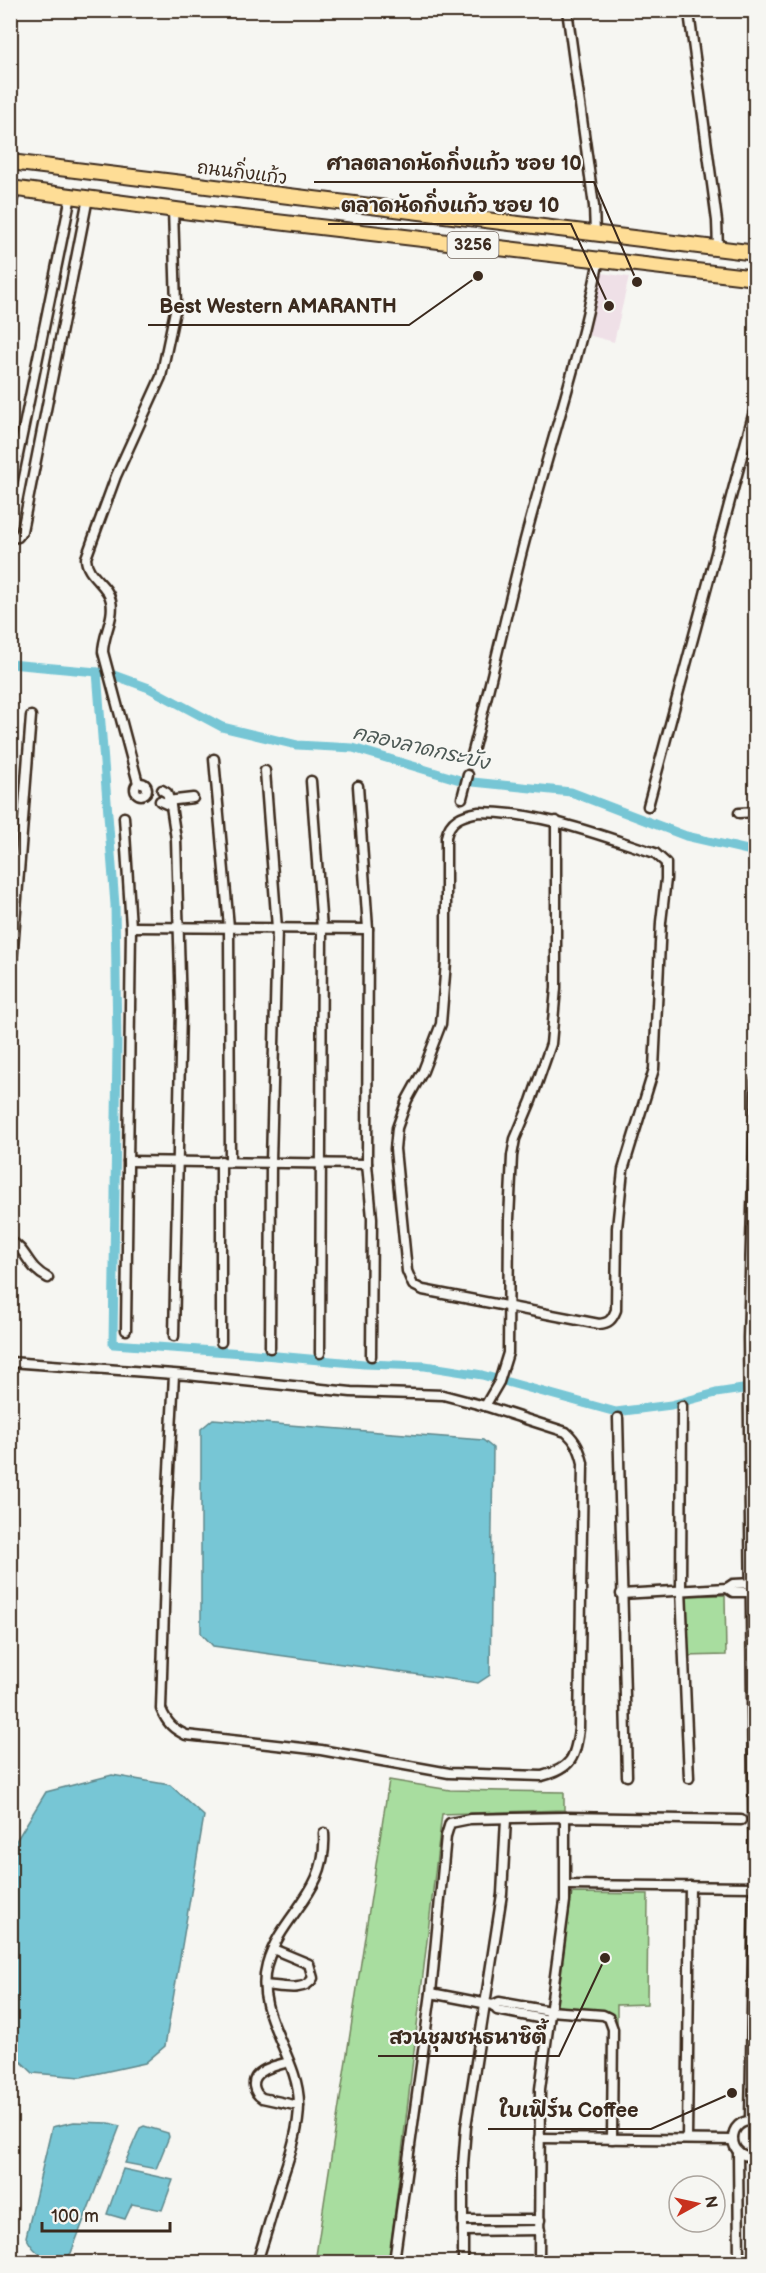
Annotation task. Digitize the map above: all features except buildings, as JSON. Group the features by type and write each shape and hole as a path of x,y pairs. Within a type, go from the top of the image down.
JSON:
{"main road":[{"name":"ถนนกิ่งแก้ว","path":"10,162 756,253"},
{"path":"191,212 194,185"},
{"name":"3256","path":"13,188 173,210 756,278"}],"street":[{"path":"567,10 594,206 595,233"},
{"path":"690,20 717,221 718,248"},
{"path":"10,206 13,188"},
{"path":"10,494 71,196"},
{"path":"10,538 18,537 22,531 88,198"},
{"path":"173,210 176,306 161,377 116,476 86,558 87,569 110,596 112,604 104,640 104,652 117,698 176,839 181,1010 174,1336"},
{"path":"471,759 493,680 521,556 577,357 599,260"},
{"path":"648,806 756,404"},
{"path":"10,989 31,716"},
{"path":"214,759 229,927 220,1342"},
{"path":"265,771 277,928 271,1162 270,1347"},
{"path":"462,798 468,775"},
{"path":"311,781 322,929 320,1353"},
{"path":"358,786 369,929 367,1164 372,1218 371,1356"},
{"path":"156,795 193,798"},
{"path":"479,812 536,816 556,821 655,853 666,863 654,1069 623,1170 617,1228 614,1316 607,1323 599,1324 508,1307 423,1290 413,1285 407,1271 395,1149 397,1128 406,1100 423,1071 441,1024 447,962 446,837 449,827 460,816 479,812"},
{"path":"739,813 756,812"},
{"path":"124,817 131,927 126,1330"},
{"path":"485,1406 505,1369 508,1353 512,1156 515,1139 531,1101 552,1033 556,988 556,821"},
{"path":"131,927 369,929"},
{"path":"739,2262 738,2152 732,2140 739,2124 753,2121 753,1587 748,1338 756,1080"},
{"path":"128,1161 367,1164"},
{"path":"10,1241 22,1250 33,1269 48,1278"},
{"path":"10,1362 174,1375 351,1392 443,1395 566,1432 578,1446 583,1463 579,1729 574,1758 556,1772 542,1776 449,1773 321,1750 186,1736 174,1729 166,1720 161,1709 167,1508 174,1375"},
{"path":"682,1407 681,1589 689,1778"},
{"path":"618,1418 627,1776"},
{"path":"621,1594 727,1588 733,1584 753,1587"},
{"path":"539,2262 540,2089 566,1885 565,1817"},
{"path":"394,2262 431,1993 447,1829 450,1823 458,1820 565,1817 741,1820"},
{"path":"463,2262 463,2165 466,2127 489,2004 502,1894 506,1819"},
{"path":"257,2262 294,2142 299,2106 298,2091 289,2062 268,2009 265,1985 267,1965 277,1938 320,1874 325,1852 324,1833"},
{"path":"566,1885 754,1887"},
{"path":"687,2139 690,1886"},
{"path":"265,1985 303,1987 310,1984 313,1978 309,1964 273,1949"},
{"path":"431,1993 489,2004 499,2002 549,2015 603,2015 609,2018 612,2023 612,2139"},
{"path":"289,2062 262,2072 255,2078 254,2084 257,2095 262,2098 299,2106"},
{"path":"539,2138 732,2140"},
{"path":"738,2152 744,2156 756,2156"},
{"path":"463,2220 540,2220"},
{"path":"463,2231 540,2230"}],"shaded area":[{"path":"602,273 629,277 614,342 588,335"}],"green space":[{"path":"725,1595 726,1655 684,1656 682,1596"},
{"path":"389,1780 450,1790 564,1792 564,1810 442,1814 389,2262 315,2262"},
{"path":"572,1893 648,1894 647,2004 617,2005 617,2026 613,2019 557,2012 555,2007"}],"water":[{"path":"213,1419 483,1440 493,1448 490,1675 478,1683 213,1646 201,1633 201,1429"},
{"path":"112,1775 170,1785 204,1816 165,2046 145,2063 81,2077 33,2073 11,2052 10,1902 16,1841 46,1792"},
{"path":"74,2122 109,2123 120,2126 71,2253 66,2258 52,2258 38,2252 26,2237 52,2127"},
{"path":"144,2126 168,2133 169,2137 156,2169 125,2163 140,2128"},
{"path":"123,2169 173,2180 162,2210 132,2204 125,2219 107,2214"}],"waterway":[{"name":"คลองลาดกระบัง","path":"10,664 108,673 149,688 222,727 297,745 353,748 463,781 571,792 686,836 756,852"},
{"path":"97,672 115,905 117,1044 113,1344 364,1364 425,1366 482,1375 616,1412 671,1405 716,1393 756,1387"}],"place":[{"name":"Best Western AMARANTH","path":"478,276"},
{"name":"ศาลตลาดนัดกิ่งแก้ว ซอย 10","path":"637,282"},
{"name":"ตลาดนัดกิ่งแก้ว ซอย 10","path":"609,306"},
{"name":"สวนชุมชนธนาซิตี้","path":"605,1958"},
{"name":"ใบเฟิร์น Coffee","path":"732,2093"}]}
